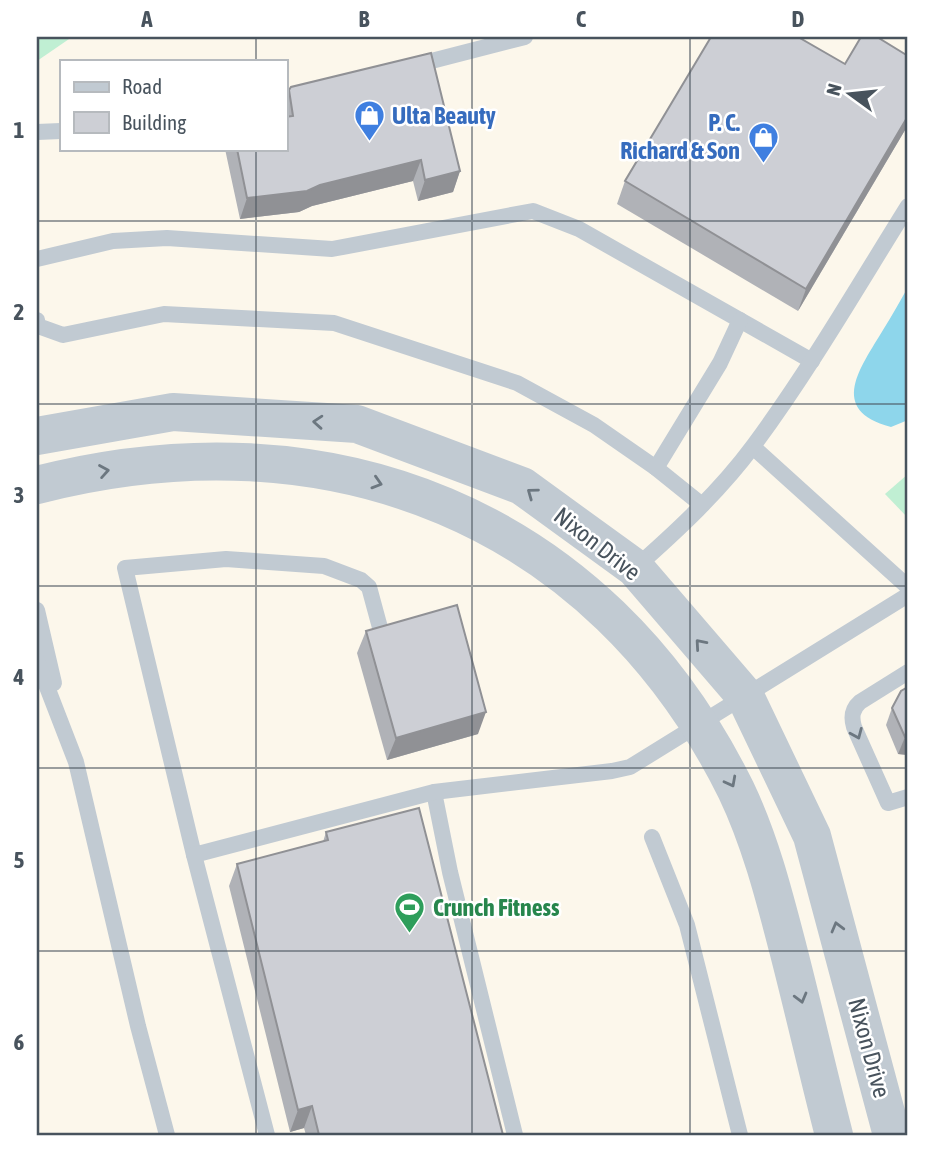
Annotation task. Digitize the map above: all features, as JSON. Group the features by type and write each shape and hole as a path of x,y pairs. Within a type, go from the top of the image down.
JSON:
{"street":[{"name":"Nixon Drive","path":"37,436 173,412 357,424 522,486 635,568 745,696 812,836 892,1135"},
{"name":"Nixon Drive","path":"37,485 116,469 174,462 234,460 294,465 352,475 408,492 461,514 509,539 556,570 602,606 678,692 736,792 759,846 776,902 834,1135"}],"lane":[{"path":"391,71 525,37"},
{"path":"37,132 60,131"},
{"path":"635,568 681,528 753,447 812,361 908,206"},
{"path":"37,259 113,241 167,238 332,249 533,211 579,229 812,361"},
{"path":"37,320 38,326 62,335 164,314 334,323 517,383 594,425 656,468 702,505"},
{"path":"656,468 720,363 740,320"},
{"path":"753,447 908,587"},
{"path":"267,1135 194,855 125,568 226,559 324,566 361,580 369,587 382,635"},
{"path":"194,855 434,792 630,767 908,594"},
{"path":"37,610 167,1135"},
{"path":"37,661 67,736"},
{"path":"908,672 860,702 852,717 888,803 908,797"},
{"path":"434,792 450,872 515,1135"},
{"path":"652,837 687,925 740,1135"}],"shaded area":[{"path":"37,37 908,37 908,1135 37,1135"}],"green space":[{"path":"37,37 72,37 37,61"},
{"path":"908,474 908,518 885,494"}],"water":[{"path":"908,287 908,420 891,427 871,419 860,410 855,399 855,386 866,358"}],"building":[{"name":"P. C. Richard & Son","path":"711,37 798,37 845,64 861,37 877,37 908,56 908,116 806,289 625,181"},
{"name":"Ulta Beauty","path":"431,53 460,171 425,180 421,160 320,185 307,191 247,198 237,150 287,150 287,117 293,116 289,90 291,87"},
{"path":"457,605 486,712 396,738 366,631"},
{"path":"908,687 908,737 905,737 892,708 901,691"},
{"path":"419,808 503,1135 319,1135 312,1106 298,1110 237,864 328,840 326,832"}],"place":[{"name":"Ulta Beauty","path":"369,143"},
{"name":"P. C. Richard & Son","path":"763,164"},
{"name":"Crunch Fitness","path":"410,935"}]}
